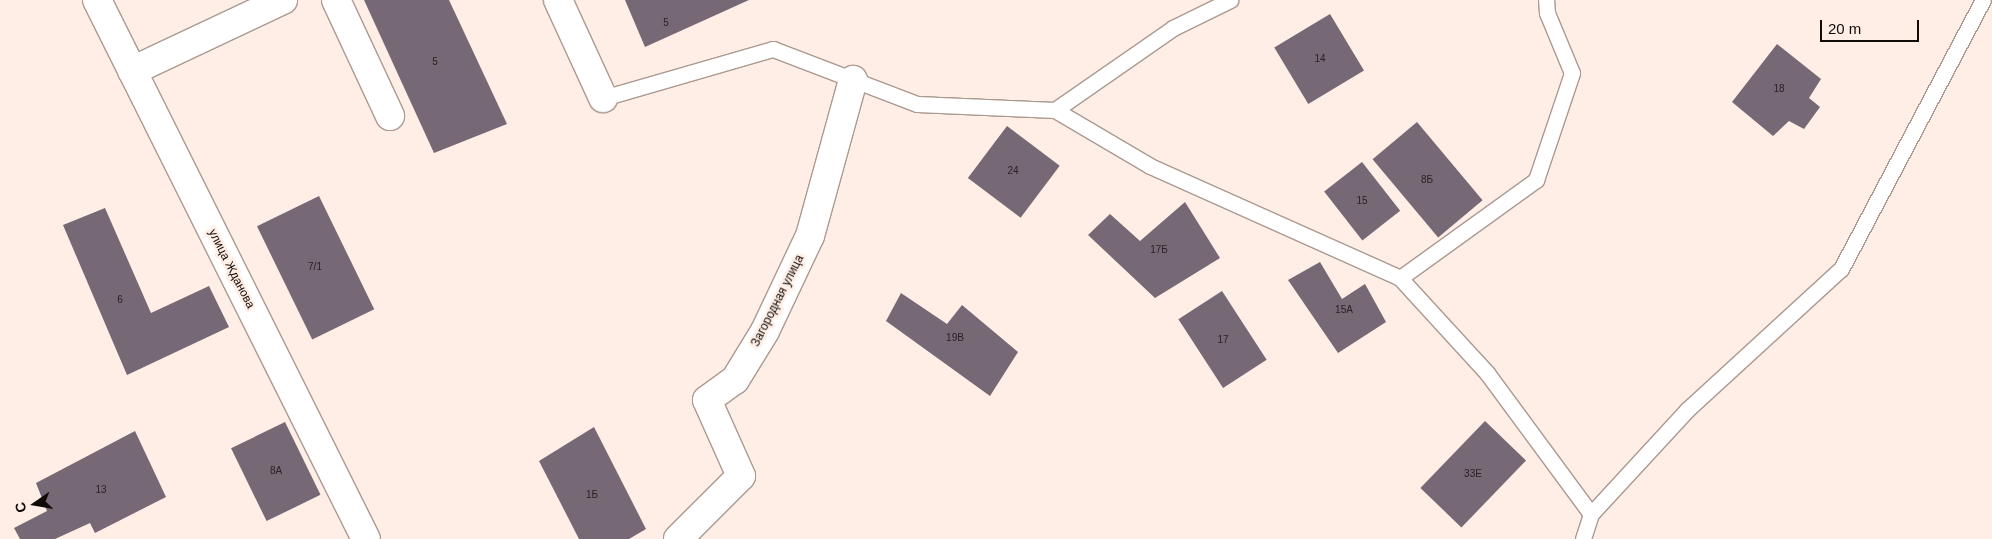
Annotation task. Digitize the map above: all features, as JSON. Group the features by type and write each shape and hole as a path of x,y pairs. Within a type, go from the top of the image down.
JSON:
{"street":[{"name":"улица Жданова","path":"97,0 366,539"},
{"path":"132,72 283,0"},
{"path":"336,0 390,116"},
{"path":"558,0 603,98"},
{"name":"Загородная улица","path":"678,539 741,476 707,400 735,380 765,331 810,236 853,80"}],"lane":[{"path":"1055,110 1173,28 1230,0"},
{"path":"1400,278 1536,180 1572,73 1547,13 1546,0"},
{"path":"1582,539 1591,514 1688,409 1841,269 1982,0"},
{"path":"603,98 773,49 916,104 1055,110 1150,166 1400,278 1487,373 1591,514"}],"building":[{"path":"364,0 449,0 507,124 434,153"},
{"path":"625,0 749,0 645,47"},
{"path":"1330,14 1364,71 1308,104 1274,47"},
{"path":"1777,44 1821,79 1809,98 1820,107 1804,129 1789,121 1773,136 1732,102"},
{"path":"1417,122 1483,200 1438,237 1373,159"},
{"path":"1007,126 1060,166 1021,218 968,178"},
{"path":"1362,162 1400,211 1362,240 1324,192"},
{"path":"319,196 374,309 312,339 257,226"},
{"path":"1185,202 1220,258 1155,298 1088,235 1110,214 1140,241"},
{"path":"105,208 151,313 209,286 229,327 127,375 63,225"},
{"path":"1320,262 1342,299 1365,284 1386,322 1338,353 1288,280"},
{"path":"1222,291 1267,360 1223,388 1178,319"},
{"path":"901,293 947,324 962,305 1018,352 990,396 886,321"},
{"path":"1485,421 1526,461 1461,527 1420,488"},
{"path":"285,422 321,495 267,521 231,448"},
{"path":"594,427 646,529 629,539 579,539 539,461"},
{"path":"135,431 166,497 95,533 90,523 55,539 20,539 14,528 47,511 36,483"}]}
